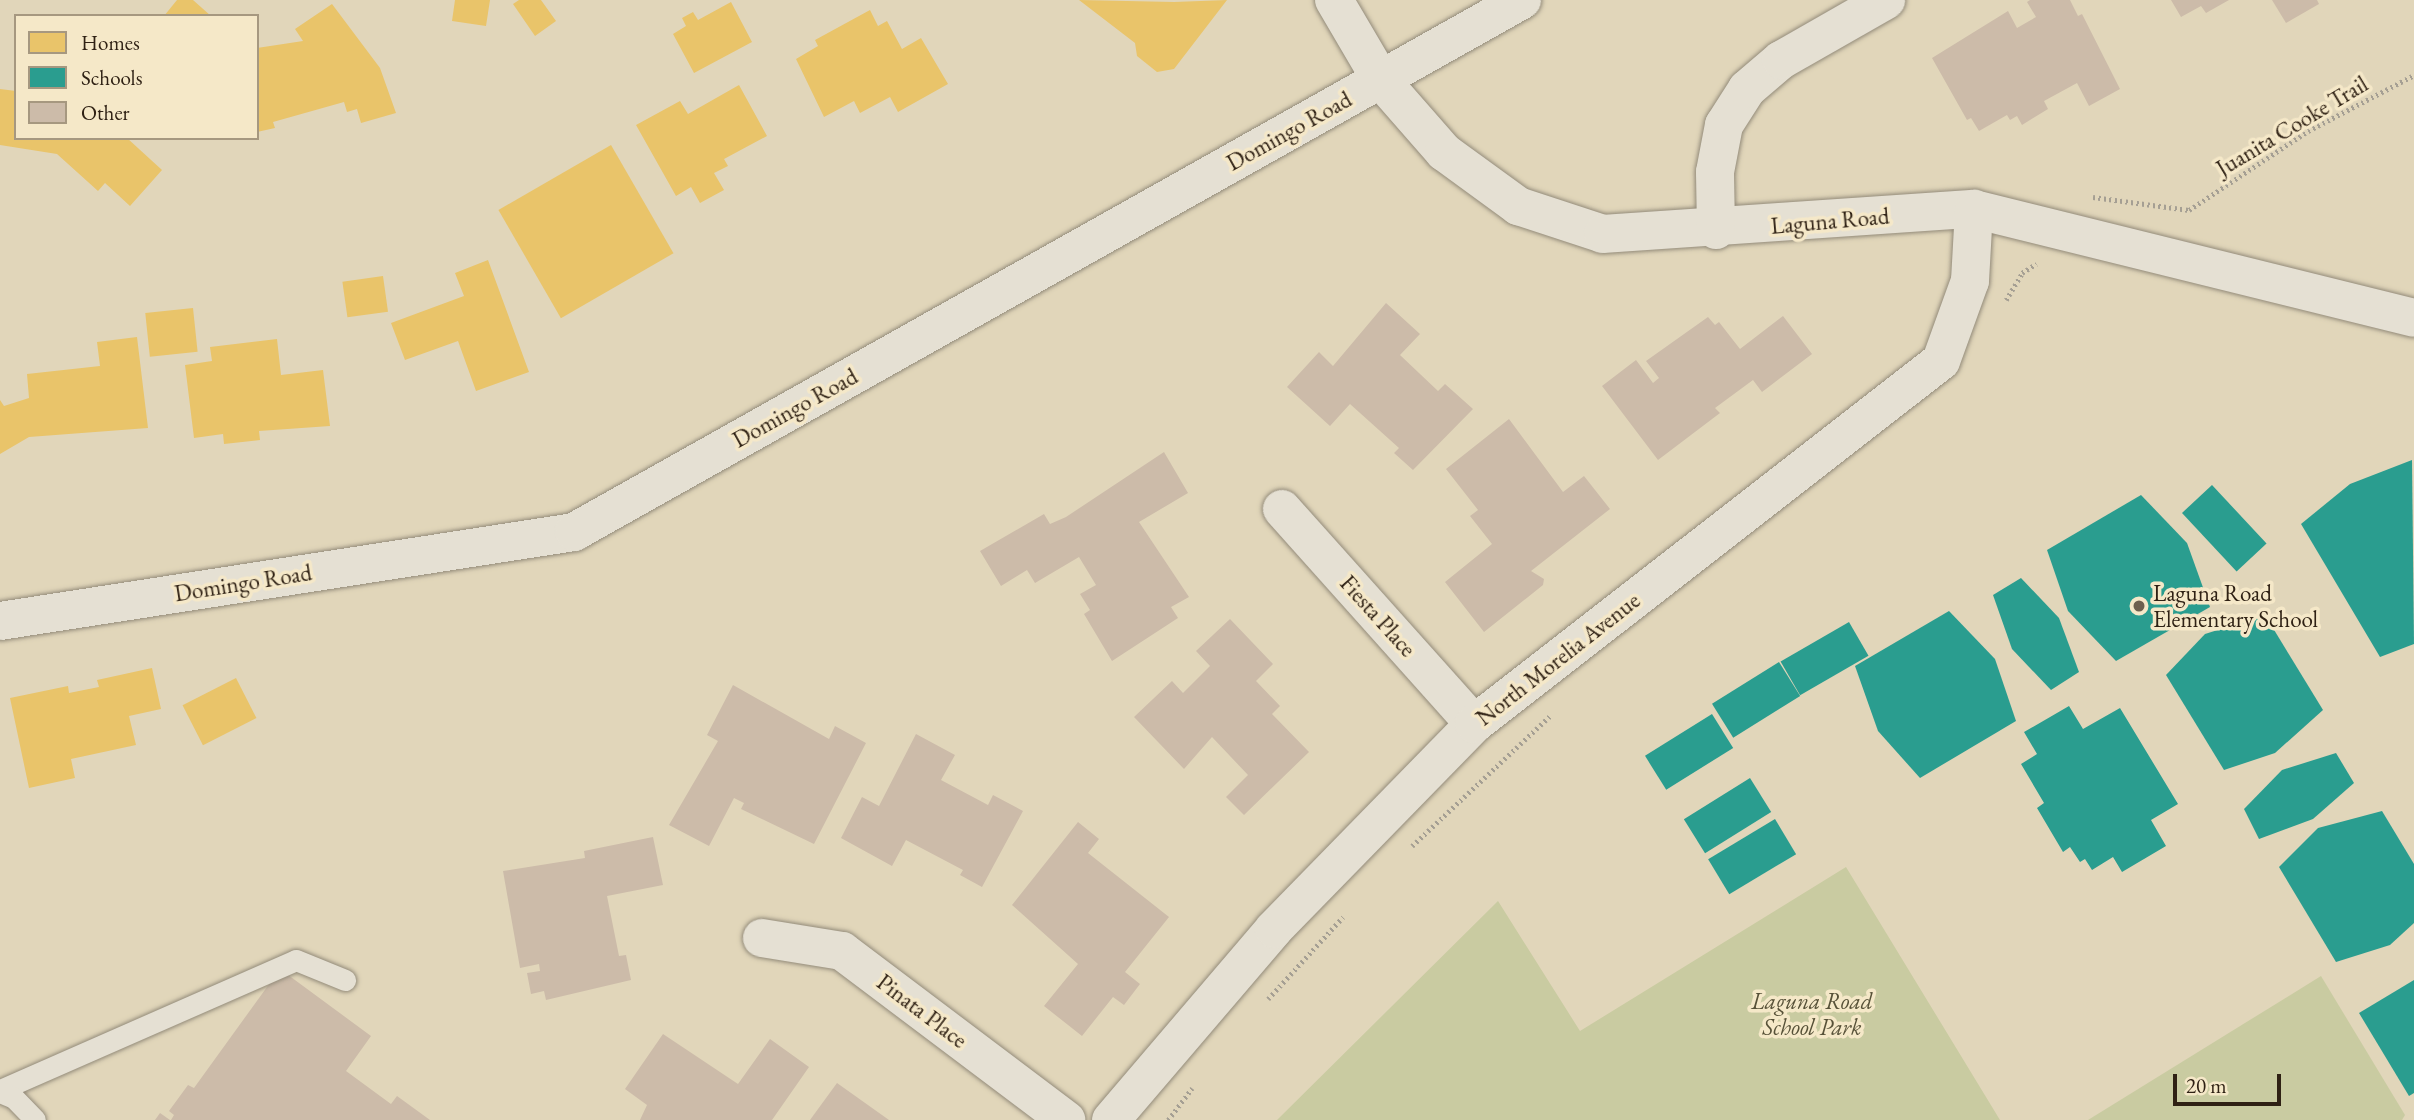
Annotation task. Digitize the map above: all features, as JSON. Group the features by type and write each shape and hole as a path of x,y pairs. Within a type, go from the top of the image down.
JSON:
{"street":[{"name":"Laguna Road","path":"1334,0 1381,80 1444,152 1518,206 1603,234 1716,230 1974,209 2414,318"},
{"name":"Domingo Road","path":"0,621 574,532 1522,0"},
{"path":"1716,230 1715,172 1724,125 1747,89 1781,60 1886,0"},
{"name":"North Morelia Avenue","path":"1111,1120 1274,929 1474,724 1941,361 1970,281 1974,209"},
{"name":"Fiesta Place","path":"1282,509 1474,724"},
{"name":"Pinata Place","path":"762,939 842,951 1066,1120"}],"lane":[{"path":"0,1091 296,960 345,980"},
{"path":"0,1091 15,1098 35,1120"}],"path":[{"name":"Juanita Cooke Trail","path":"2189,210 2308,131 2414,75"}],"green space":[{"name":"Laguna Road School Park","path":"1846,867 2000,1120 1277,1120 1498,901 1580,1031"},
{"path":"2321,976 2405,1115 2402,1120 2088,1120"}],"building: Homes":[{"path":"177,0 193,0 209,14 166,14"},
{"path":"455,0 490,0 486,26 452,21"},
{"path":"519,0 541,0 556,21 535,36 513,4"},
{"path":"1079,0 1227,0 1174,69 1157,72 1137,56 1135,43"},
{"path":"731,2 752,42 694,73 673,34 686,26 682,18 693,12 698,20"},
{"path":"332,4 380,68 396,113 361,123 357,109 347,112 344,102 273,122 275,128 259,132 259,48 303,41 295,29"},
{"path":"870,10 878,26 887,21 902,49 921,38 948,84 898,112 890,97 860,113 854,101 824,117 796,59 818,46 815,40"},
{"path":"739,85 767,136 724,159 728,166 714,173 724,190 700,203 691,187 676,196 636,125 680,101 688,114"},
{"path":"0,89 14,91 14,140 129,140 162,170 130,206 105,183 98,191 57,154 0,145"},
{"path":"611,145 674,253 561,318 498,210"},
{"path":"488,260 529,372 476,391 458,341 405,360 391,323 464,296 455,273"},
{"path":"383,276 388,312 347,317 342,282"},
{"path":"193,308 198,352 150,357 145,313"},
{"path":"137,337 148,428 29,437 0,454 0,400 4,406 29,398 27,374 100,366 97,342"},
{"path":"277,339 281,375 323,370 330,426 259,431 260,440 224,444 223,434 194,438 185,365 212,361 210,347"},
{"path":"152,668 161,709 129,716 136,745 71,759 75,778 29,788 10,698 68,686 69,693 99,687 97,680"},
{"path":"236,678 256,718 203,745 183,705"}],"building: Schools":[{"path":"2412,460 2414,644 2380,657 2301,524 2350,484"},
{"path":"2212,485 2267,544 2237,571 2182,513"},
{"path":"2141,495 2187,543 2210,607 2116,661 2068,611 2047,550"},
{"path":"2021,578 2059,618 2079,672 2051,690 2012,649 1993,595"},
{"path":"1949,611 1995,659 2016,721 1920,778 1878,731 1855,666"},
{"path":"2265,615 2323,710 2275,753 2224,770 2166,675 2205,634"},
{"path":"1849,622 1868,656 1800,695 1781,662"},
{"path":"1779,662 1800,696 1733,738 1712,704"},
{"path":"2069,706 2083,729 2120,708 2178,804 2151,820 2166,846 2122,872 2113,857 2092,870 2085,859 2080,862 2070,847 2063,852 2037,808 2044,803 2021,764 2037,754 2024,732"},
{"path":"1712,714 1733,748 1666,790 1645,756"},
{"path":"2336,753 2354,783 2313,819 2259,839 2244,809 2282,770"},
{"path":"1750,778 1771,812 1705,853 1684,819"},
{"path":"2382,811 2414,864 2414,923 2390,945 2336,962 2279,867 2318,828"},
{"path":"1775,819 1796,854 1729,894 1708,859"},
{"path":"2414,980 2414,1093 2409,1096 2359,1013"}],"building: Other":[{"path":"2070,0 2078,16 2082,14 2120,89 2089,106 2077,83 2044,101 2048,109 2022,125 2017,116 2010,120 2007,115 1979,131 1971,118 1967,120 1932,58 2008,11 2017,28 2036,17 2027,2"},
{"path":"2171,0 2229,0 2206,13 2201,6 2181,17"},
{"path":"2272,0 2317,0 2319,4 2286,23"},
{"path":"1386,303 1420,334 1400,355 1438,391 1445,384 1473,409 1413,470 1394,453 1399,448 1350,404 1330,426 1287,387 1319,352 1333,366"},
{"path":"1783,316 1812,354 1762,392 1753,380 1715,408 1720,413 1658,460 1602,386 1636,360 1653,383 1659,378 1646,361 1708,317 1715,325 1719,322 1740,349"},
{"path":"1509,419 1563,492 1584,476 1610,509 1531,571 1544,579 1543,585 1484,632 1445,582 1492,544 1470,516 1478,510 1446,469"},
{"path":"1164,452 1188,493 1139,522 1189,597 1171,607 1178,618 1112,661 1084,614 1090,610 1080,594 1096,585 1079,557 1035,583 1027,570 1001,586 980,551 1044,514 1050,524 1066,517"},
{"path":"1230,619 1273,664 1256,681 1280,706 1272,714 1309,752 1244,815 1226,797 1248,775 1212,737 1184,769 1134,717 1172,681 1183,693 1210,666 1196,651"},
{"path":"733,685 829,739 835,726 866,743 814,844 741,809 744,803 734,798 709,846 669,825 718,741 707,735"},
{"path":"916,734 955,755 941,780 988,805 993,795 1023,811 982,887 960,875 963,870 906,840 892,866 841,838 862,797 879,806"},
{"path":"1078,822 1099,839 1088,853 1169,917 1125,972 1140,984 1124,1005 1113,997 1082,1036 1044,1006 1078,964 1012,905"},
{"path":"653,837 663,885 607,896 619,956 626,955 631,980 546,1000 544,991 531,994 527,973 540,971 539,964 520,968 503,871 585,858 584,851"},
{"path":"280,969 371,1036 346,1071 391,1104 397,1096 430,1120 171,1120 174,1115 169,1111 188,1085 194,1088"},
{"path":"663,1034 738,1084 770,1039 809,1067 772,1120 640,1120 647,1105 625,1089"},
{"path":"837,1083 889,1120 810,1120"},
{"path":"160,1113 170,1120 155,1120"}],"place":[{"name":"Laguna Road Elementary School","path":"2139,606"}]}
